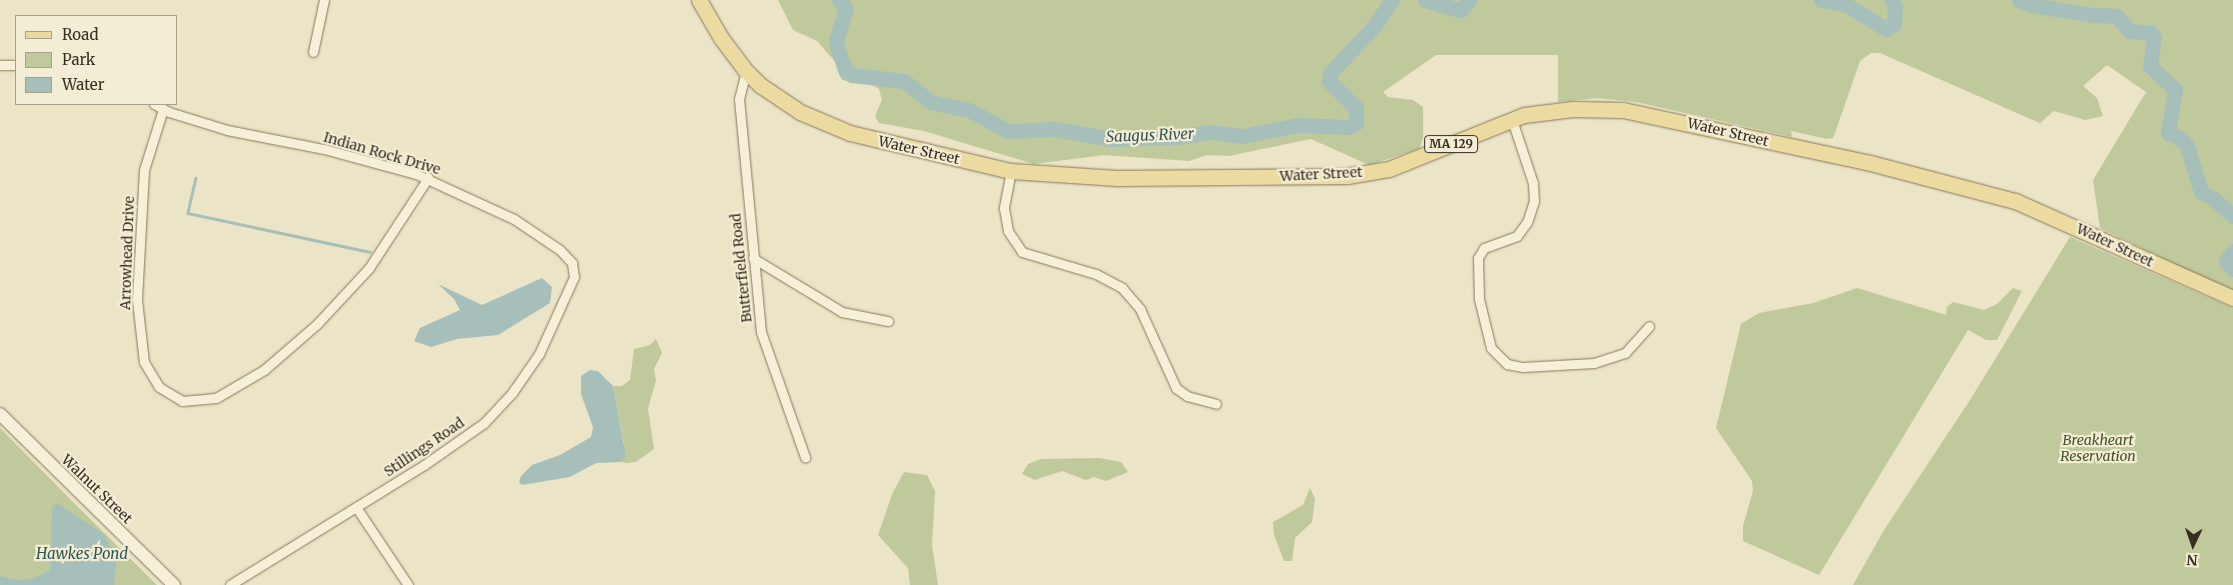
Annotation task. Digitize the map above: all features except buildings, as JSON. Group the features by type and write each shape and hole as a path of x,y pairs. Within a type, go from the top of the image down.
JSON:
{"main road":[{"name":"Water Street","path":"699,0 721,38 746,71 787,105 829,126 1012,171 1117,178 1347,176 1389,169 1512,120 1572,109 1623,110 1961,185 2015,201 2233,298"},
{"name":"Walnut Street","path":"0,414 174,585"}],"street":[{"path":"313,52 324,0"},
{"path":"0,65 15,65"},
{"name":"Butterfield Road","path":"746,71 739,99 761,332 805,456"},
{"name":"Indian Rock Drive","path":"156,105 227,130 324,149 428,178 514,219 553,245 572,263 574,277"},
{"name":"Arrowhead Drive","path":"163,109 144,170 137,300 144,362 158,387 182,401 216,398 264,370 318,324 369,268 428,178"},
{"path":"1512,120 1533,183 1534,201 1527,222 1517,236 1484,248 1478,258 1479,299 1491,348 1498,358 1507,364 1523,367 1594,363 1625,353 1649,326"},
{"path":"1012,171 1004,208 1008,231 1022,252 1096,274 1122,288 1140,309 1176,388 1187,396 1216,404"},
{"path":"753,258 842,312 888,321"},
{"name":"Stillings Road","path":"230,585 356,507 484,424 512,393 539,354 574,277"},
{"path":"356,507 408,585"}],"green space":[{"path":"778,0 2233,0 2233,292 2100,228 2093,180 2146,92 2107,65 2083,86 2097,98 2103,116 2085,120 2054,111 2040,123 1880,53 1871,53 1860,61 1833,138 1827,139 1791,131 1792,137 1636,102 1597,98 1558,102 1558,55 1436,55 1383,92 1388,97 1413,100 1423,107 1423,139 1419,149 1369,165 1311,139 1229,156 1207,155 1189,161 1104,155 1034,164 924,131 879,123 875,116 882,100 879,89 869,83 842,80 838,65 817,41 793,30"},
{"name":"Breakheart Reservation","path":"2070,237 2233,308 2233,585 1853,585 1884,530 1970,400"},
{"path":"1857,288 1946,315 1947,307 1953,302 1984,310 1997,304 2013,288 2022,291 1997,340 1986,340 1968,330 1819,575 1743,541 1743,526 1753,491 1752,481 1716,428 1741,324 1759,313 1813,303"},
{"path":"656,339 662,353 654,369 656,380 648,409 654,449 636,462 621,462 624,443 613,386 622,386 630,380 634,349 650,345"},
{"path":"0,428 78,507 157,585 0,585"},
{"path":"1100,458 1121,462 1128,472 1106,481 1094,477 1086,480 1062,471 1035,480 1022,474 1028,464 1041,459"},
{"path":"904,472 927,475 935,491 932,545 938,585 910,585 908,568 878,535 893,492"},
{"path":"1310,488 1315,499 1312,522 1295,538 1292,561 1284,561 1274,535 1273,522 1303,505"}],"water":[{"path":"542,278 552,287 550,303 498,335 457,339 431,347 414,341 420,328 460,310 454,299 438,284 482,305"},
{"path":"590,370 598,371 613,386 626,456 621,462 596,463 570,477 522,485 519,482 521,476 532,465 560,455 591,437 593,427 581,394 581,376"},
{"name":"Hawkes Pond","path":"57,503 105,535 116,565 114,585 0,585 0,576 16,580 35,578 50,570 52,507"}],"waterway":[{"name":"Saugus River","path":"839,0 846,9 836,40 846,72 852,75 904,81 931,102 969,110 1008,131 1055,129 1111,139 1177,137 1209,132 1243,136 1298,125 1348,127 1356,123 1356,108 1329,81 1330,73 1375,25 1392,0"},
{"name":"Saugus River","path":"1425,0 1461,10 1469,0"},
{"name":"Saugus River","path":"1821,0 1847,5 1886,29 1894,24 1895,6 1891,0"},
{"name":"Saugus River","path":"2019,0 2030,5 2094,15 2117,16 2129,31 2151,33 2154,37 2150,66 2175,89 2168,133 2181,139 2187,146 2201,192 2213,198 2233,216"},
{"path":"196,178 188,213 370,252"},
{"name":"Saugus River","path":"2233,251 2226,261 2233,269"}]}
